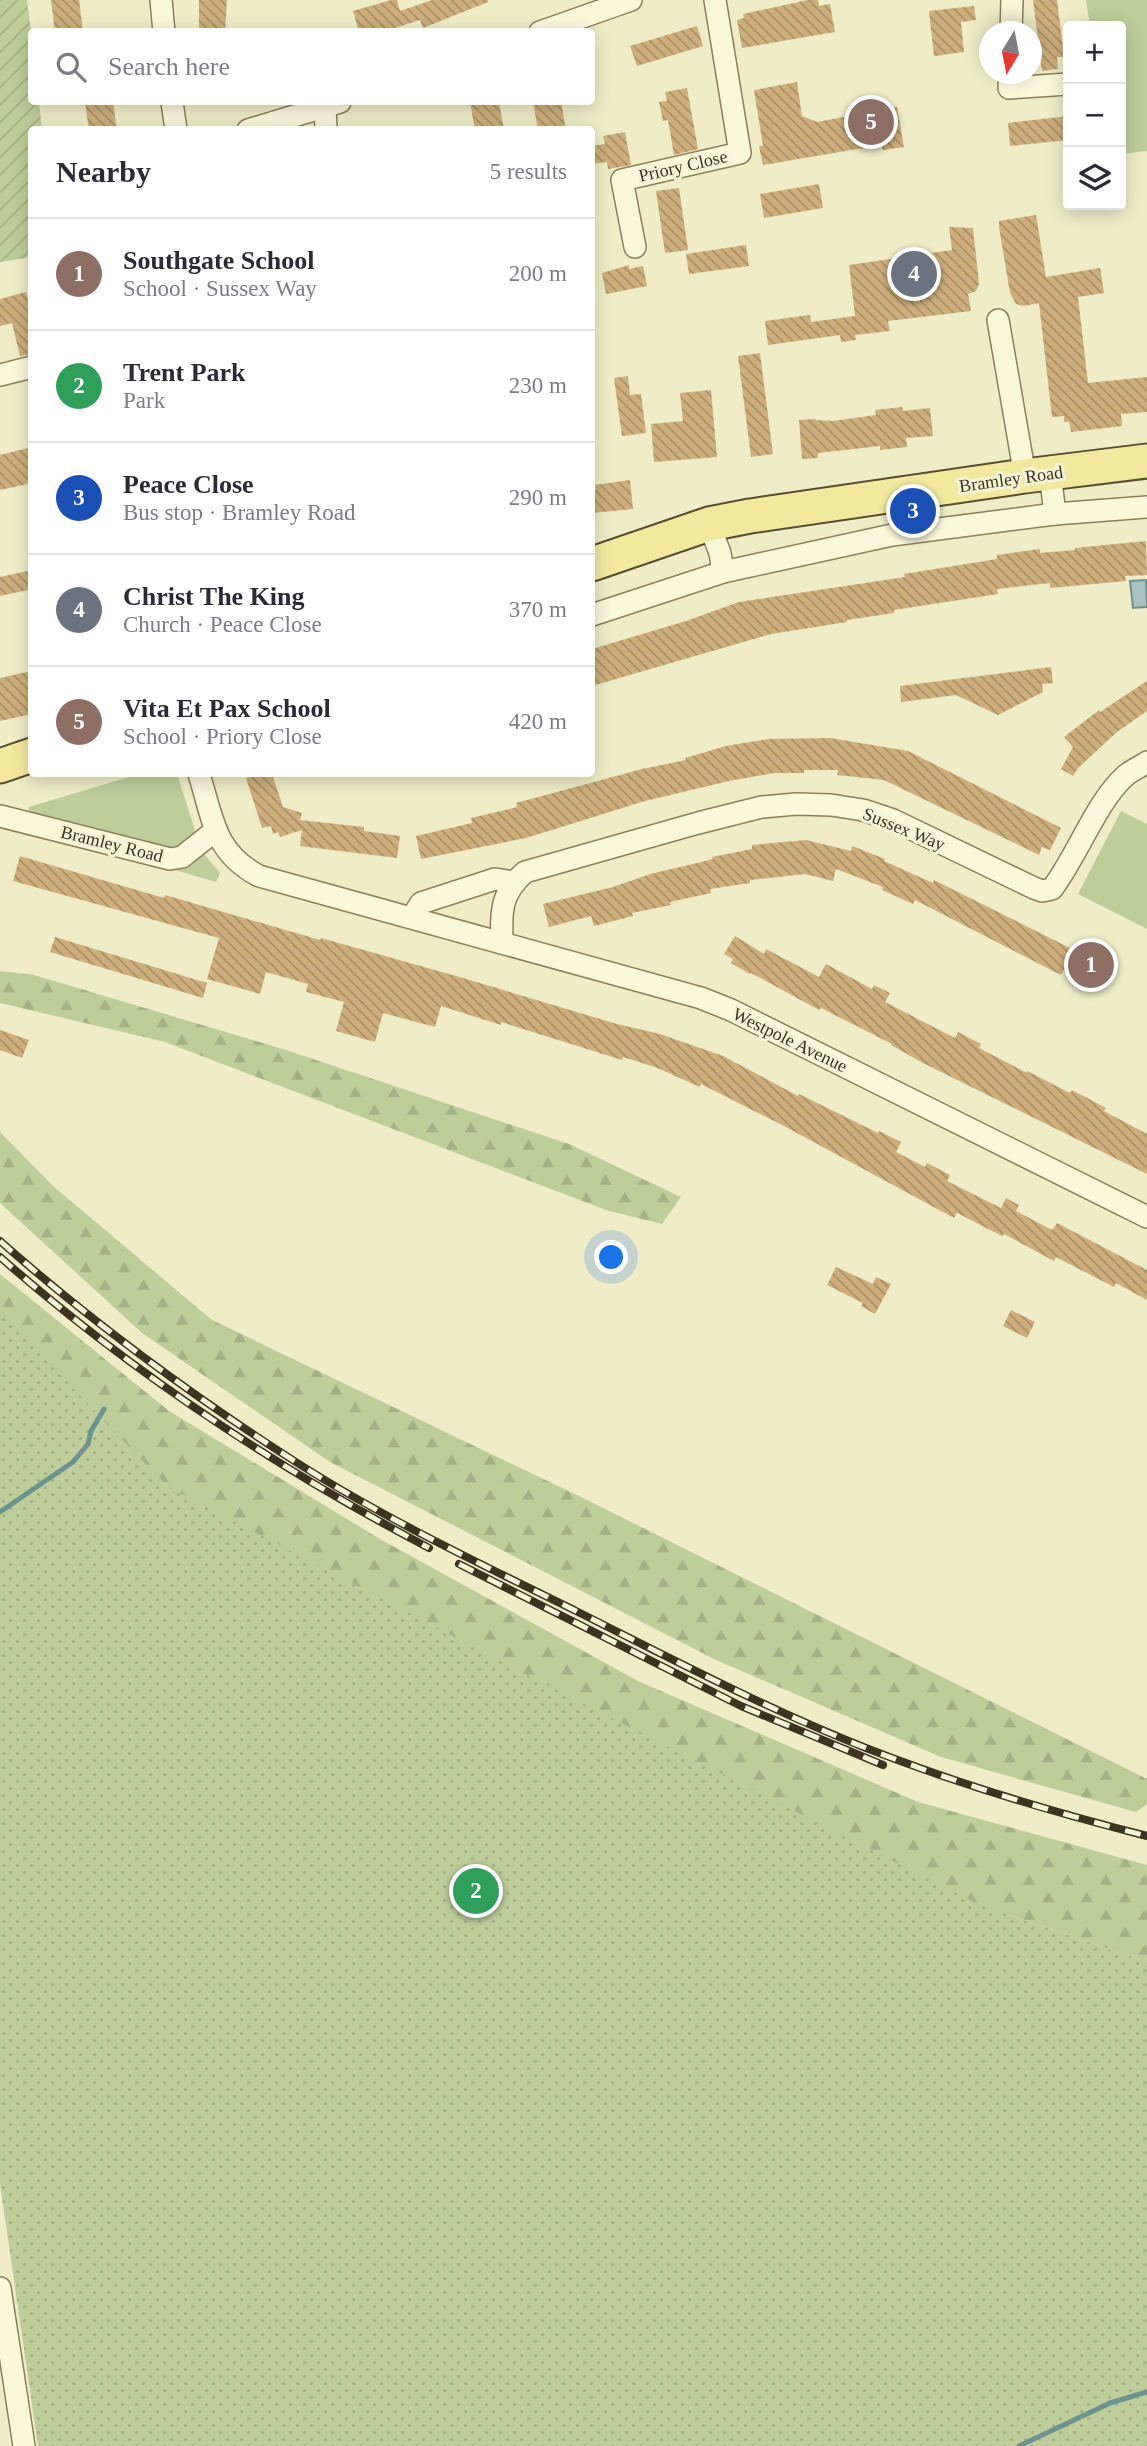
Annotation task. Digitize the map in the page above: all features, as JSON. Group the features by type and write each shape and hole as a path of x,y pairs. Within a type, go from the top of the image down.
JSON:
{"main road":[{"name":"Bramley Road","path":"595,563 709,524 750,516 1147,461"},
{"path":"0,766 28,756"}],"street":[{"path":"161,0 164,28"},
{"path":"551,28 631,0"},
{"name":"Priory Close","path":"635,247 622,180 740,153 715,0"},
{"path":"1011,21 1012,0"},
{"path":"1009,84 1009,88 1063,84"},
{"path":"172,105 175,126"},
{"path":"261,126 329,105"},
{"path":"327,126 332,105"},
{"path":"998,320 1038,475 1055,514"},
{"path":"0,375 28,368"},
{"path":"595,614 723,572 892,535 1055,514 1147,507"},
{"path":"709,524 720,553 723,572"},
{"name":"Sussex Way","path":"412,917 421,903 495,879 514,882 525,872 698,823 762,807 796,804 831,805 863,810 893,820 1042,891 1052,889 1065,872 1107,797 1124,777 1147,762"},
{"path":"200,777 216,830 228,854 241,866 259,876 412,917"},
{"name":"Bramley Road","path":"0,816 170,859 182,857 216,830"},
{"path":"502,943 500,915 504,900 514,882"},
{"name":"Westpole Avenue","path":"412,917 701,998 731,1010 1147,1216"},
{"path":"0,2288 24,2446"}],"green space":[{"path":"0,0 27,0 31,28 28,28 28,105 39,105 42,126 28,126 28,257 0,262"},
{"path":"1086,0 1147,0 1147,151 1126,153 1126,21 1089,21"},
{"path":"129,777 178,777 195,830 184,843 174,847 157,847 28,813 29,807"},
{"path":"1121,811 1147,824 1147,929 1078,894"},
{"path":"202,854 220,873 216,882 175,870 184,869"},
{"path":"0,971 34,975 286,1050 569,1144 681,1197 662,1224 606,1210 165,1042 0,1003"},
{"path":"0,1132 53,1186 212,1320 583,1498 1147,1779 1147,1804 1136,1812 941,1757 716,1660 330,1462 142,1333 0,1203"},
{"path":"0,1274 169,1411 380,1539 638,1681 918,1802 1147,1865 1147,1962 1007,1914 1125,2446 0,1561"},
{"path":"0,1312 167,1486 533,1678 980,1905 1147,1962 1147,2446 38,2446 0,2184"}],"water":[{"path":"1146,580 1147,607 1133,608 1130,581"}],"building":[{"path":"51,0 79,0 82,28 54,28"},
{"path":"199,0 227,0 225,28 199,28"},
{"path":"391,0 397,0 400,11 432,0 488,0 423,28 420,20 395,28 358,28 353,11"},
{"path":"818,0 819,6 830,4 835,32 742,48 737,20 744,18 743,14"},
{"path":"1033,0 1057,0 1063,49 1063,57 1057,57 1058,69 1042,71 1042,21 1036,21"},
{"path":"974,6 976,20 961,22 964,52 934,56 929,11"},
{"path":"697,26 703,46 637,66 630,46"},
{"path":"797,82 802,116 817,122 897,107 904,147 883,150 881,145 763,165 759,146 763,146 754,90"},
{"path":"687,88 698,149 674,155 668,120 663,121 659,102 667,101 665,92"},
{"path":"85,105 113,105 116,126 88,126"},
{"path":"471,105 500,105 503,126 474,126"},
{"path":"534,105 562,105 565,126 537,126"},
{"path":"1063,117 1063,141 1010,146 1008,123"},
{"path":"625,132 631,165 608,169 607,162 595,164 595,146 605,144 603,136"},
{"path":"819,184 823,208 764,218 760,194"},
{"path":"679,188 688,250 665,253 656,191"},
{"path":"1036,215 1046,277 1100,268 1104,293 1078,297 1088,383 1147,377 1147,412 1121,414 1122,426 1071,432 1069,422 1064,422 1064,416 1052,417 1039,303 1024,306 1016,304 1010,293 999,227 999,221"},
{"path":"949,227 973,228 979,284 976,291 968,294 971,311 888,321 890,331 855,335 856,340 841,342 840,335 768,345 765,321 810,315 811,322 855,316 849,265 952,250"},
{"path":"746,245 749,266 689,274 686,254"},
{"path":"629,265 629,269 643,266 647,286 606,294 602,273"},
{"path":"26,292 28,355 20,356 12,323 0,326 0,299"},
{"path":"760,353 773,454 751,457 738,356"},
{"path":"628,376 630,395 641,394 646,433 622,436 614,378"},
{"path":"711,390 717,457 654,462 651,424 683,421 680,393"},
{"path":"902,407 903,411 930,408 933,436 906,438 907,447 880,450 880,446 818,453 818,458 802,459 799,420 833,421 876,415 875,410"},
{"path":"28,448 28,484 0,490 0,455"},
{"path":"630,480 633,509 595,513 595,485"},
{"path":"1146,541 1147,575 1125,576 1126,581 1050,588 1050,583 997,589 998,594 894,610 894,613 771,634 595,685 595,648 739,602 905,577 904,574 997,559 997,555 1040,549 1040,553"},
{"path":"28,571 28,590 0,596 0,577"},
{"path":"1051,667 1053,683 1042,684 1043,692 998,715 956,695 901,702 900,686"},
{"path":"28,672 28,715 0,721 0,678"},
{"path":"1147,681 1147,711 1117,732 1078,768 1073,776 1061,769 1073,747 1064,737 1099,710 1100,712"},
{"path":"830,738 908,751 1061,828 1050,850 1042,847 1039,855 884,780 837,775 838,770 804,770 804,773 774,773 729,781 645,801 526,838 421,859 416,836 472,823 471,818 517,807 516,803 686,760 685,758 726,746 768,739"},
{"path":"273,777 283,807 302,813 300,820 364,827 364,831 400,836 397,858 300,846 302,830 280,837 278,832 273,834 271,826 262,828 246,778"},
{"path":"806,840 851,851 852,846 885,859 884,861 933,883 934,880 1074,950 1061,975 915,900 913,904 882,890 883,887 836,869 833,881 805,874 750,880 750,883 710,889 711,893 670,902 671,905 632,913 633,916 594,926 591,916 549,927 543,904 613,887 650,874 713,859 712,857 752,849 752,845"},
{"path":"20,856 660,1034 723,1056 798,1096 799,1094 901,1142 896,1152 925,1167 927,1163 950,1175 947,1181 1001,1208 1006,1198 1019,1205 1016,1211 1052,1230 1057,1223 1147,1270 1147,1300 1116,1283 1114,1287 1056,1257 1054,1261 957,1213 954,1218 701,1084 700,1087 655,1067 623,1057 622,1060 441,1006 435,1027 383,1013 375,1042 336,1031 344,1002 306,992 308,984 266,972 260,994 207,979 219,938 13,881"},
{"path":"735,936 764,954 766,949 819,977 826,964 872,989 874,985 890,993 885,1002 955,1038 958,1032 981,1044 979,1048 1027,1073 1070,1093 1072,1090 1106,1108 1104,1111 1147,1134 1147,1174 750,974 731,963 733,959 724,954"},
{"path":"55,937 207,983 203,998 50,952"},
{"path":"0,1030 29,1040 22,1058 0,1050"},
{"path":"836,1267 873,1284 876,1277 891,1284 875,1314 861,1306 863,1303 827,1285"},
{"path":"1011,1310 1035,1322 1027,1338 1003,1326"}],"waterway":[{"path":"0,1512 73,1462 88,1444 91,1431 104,1409"},
{"path":"1019,2446 1110,2403 1147,2392"}],"railway":[{"path":"0,1241 108,1330 221,1412 332,1485 436,1541 720,1683 829,1733 970,1785 1147,1836"},
{"path":"0,1257 101,1340 206,1415 315,1485 429,1548"},
{"path":"459,1564 741,1706 883,1765"}],"place":[{"name":"Vita Et Pax School","path":"871,122"},
{"name":"Christ The King","path":"914,274"},
{"name":"Peace Close","path":"913,511"},
{"name":"Southgate School","path":"1091,965"},
{"name":"Trent Park","path":"476,1891"}]}
